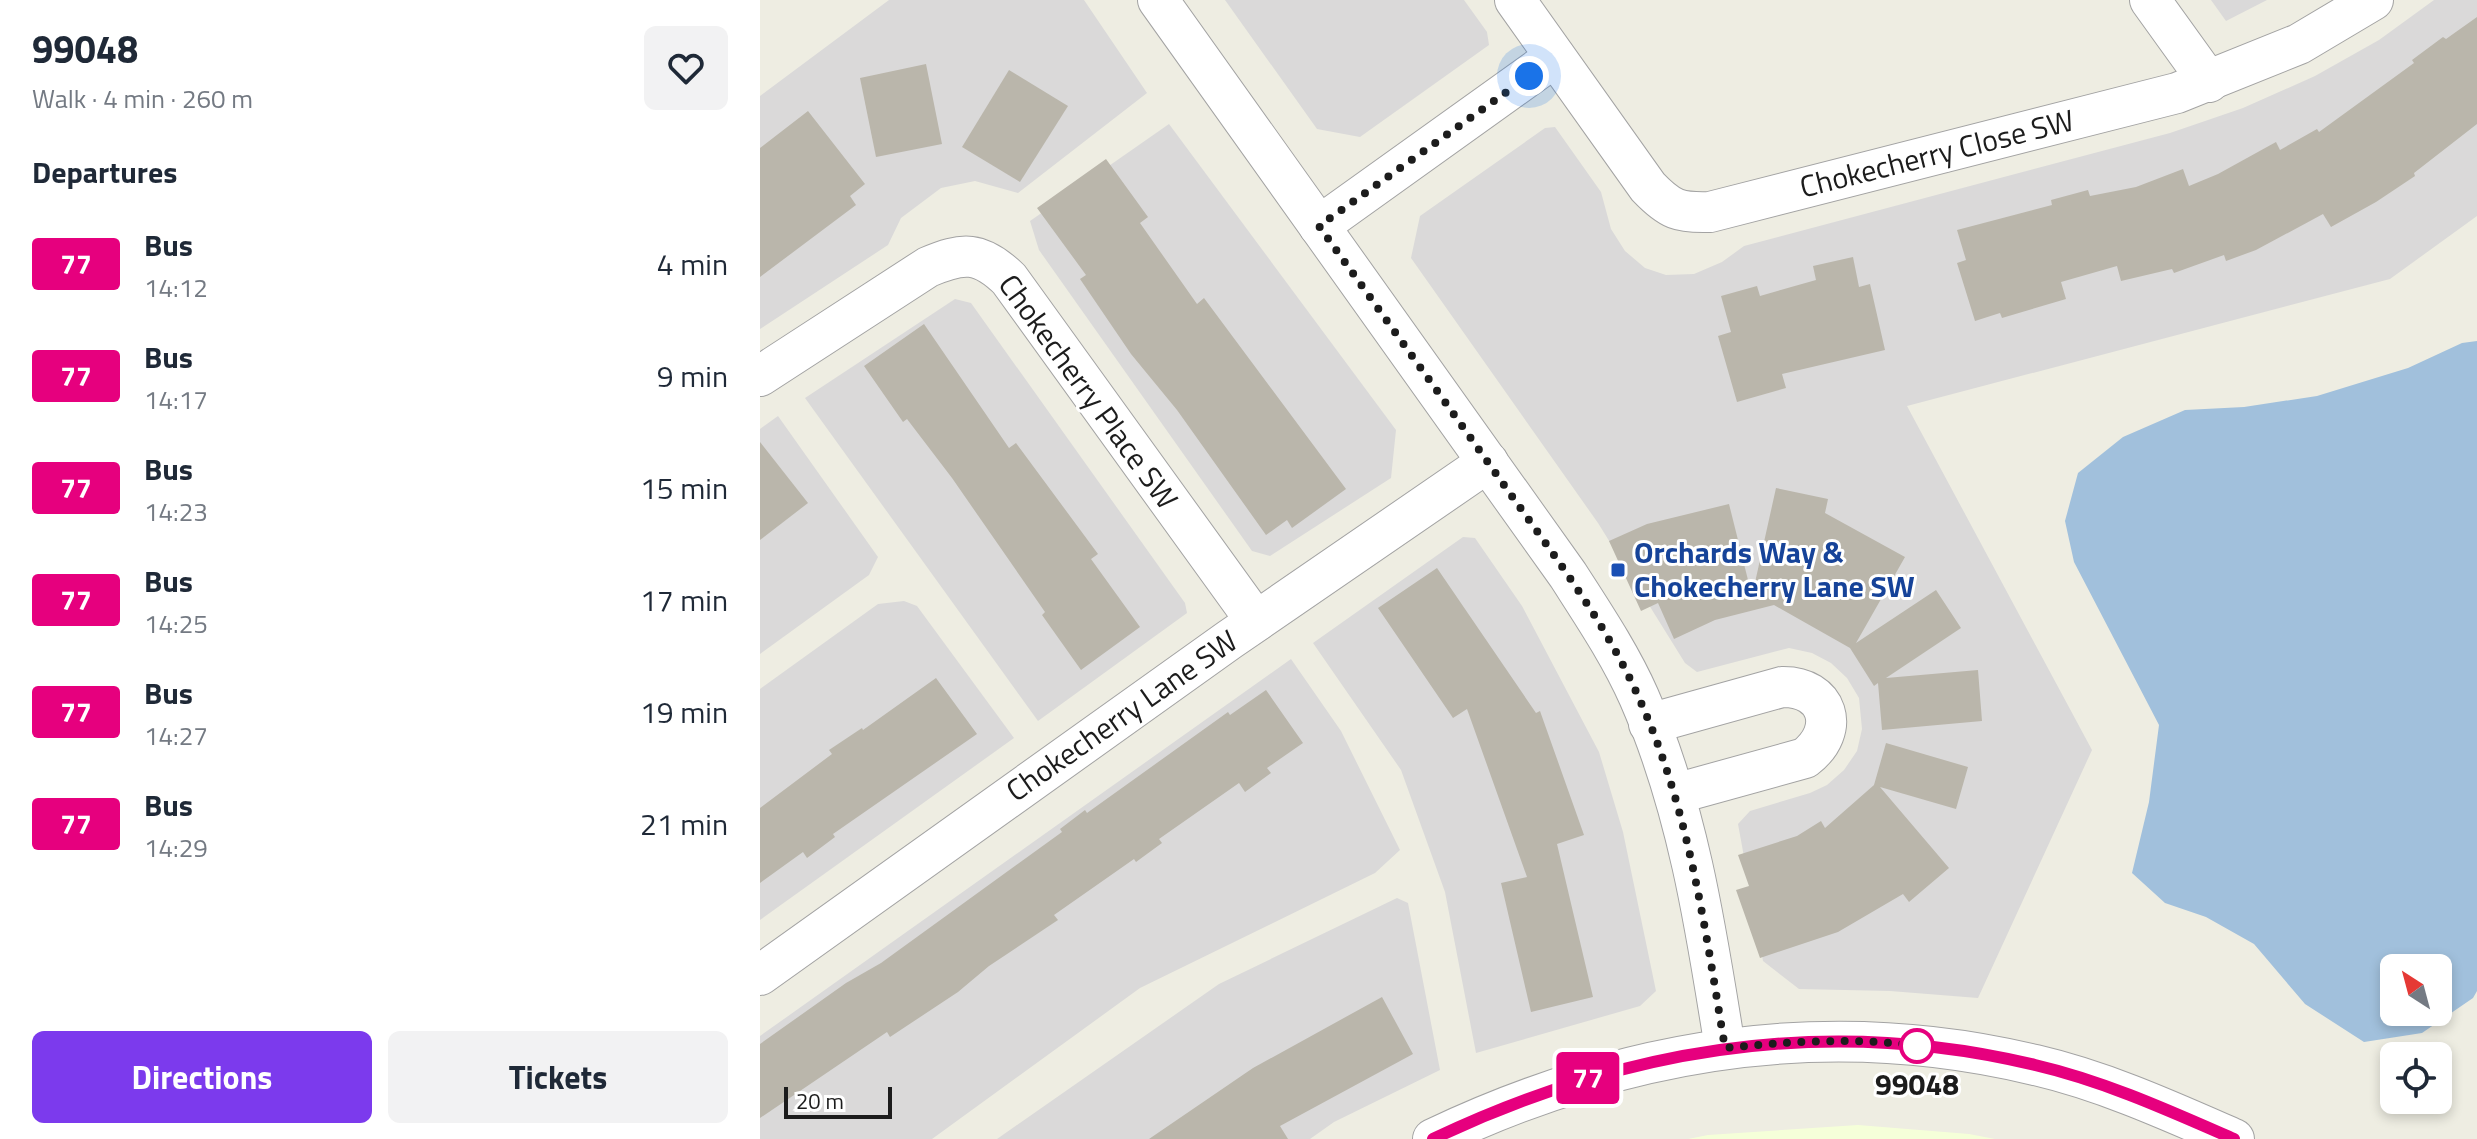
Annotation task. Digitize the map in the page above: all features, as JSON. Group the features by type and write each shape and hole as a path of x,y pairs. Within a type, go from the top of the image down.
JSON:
{"street":[{"path":"1158,0 1568,575 1628,675 1675,794 1698,886 1725,1048"},
{"name":"Chokecherry Close SW","path":"1515,0 1648,187 1672,209 1689,213 1710,212 2177,93 2299,44 2373,0"},
{"path":"2150,0 2209,82"},
{"path":"1319,226 1555,57"},
{"name":"Chokecherry Place SW","path":"760,376 928,267 953,256 980,257 995,265 1009,279 1256,621"},
{"name":"Chokecherry Lane SW","path":"760,975 1256,621 1488,462"},
{"path":"1649,724 1782,687 1806,691 1824,710 1827,723 1825,735 1817,749 1805,758 1675,794"},
{"path":"1433,1139 1527,1098 1596,1075 1725,1048 1843,1043 1910,1045 2037,1065 2145,1100 2234,1139"}],"shaded area":[{"path":"889,0 1084,0 1147,93 1018,193 975,181 941,188 901,218 888,245 760,329 760,96"},
{"path":"1225,0 1464,0 1487,32 1489,45 1360,137 1317,129"},
{"path":"2211,0 2267,0 2226,21"},
{"path":"2434,0 2477,0 2477,216 2390,279 1907,406 2092,750 1978,998 1890,991 1799,989 1763,961 1738,824 1750,811 1810,793 1827,785 1844,770 1857,751 1862,729 1859,698 1847,678 1831,663 1812,653 1789,648 1697,672 1685,663 1598,523 1411,258 1420,216 1545,128 1555,127 1601,192 1611,229 1625,251 1645,268 1666,275 1694,274 1722,262 1744,246 2170,133 2243,108 2315,76 2379,40"},
{"path":"1169,124 1396,430 1391,478 1270,556 1252,551 1039,250 1030,221"},
{"path":"955,299 971,303 1185,603 1187,613 1038,721 805,398"},
{"path":"778,416 878,557 869,575 760,654 760,429"},
{"path":"1463,537 1475,538 1522,606 1599,752 1623,832 1656,991 1640,1006 1476,1053 1445,892 1401,770 1313,643"},
{"path":"904,601 917,606 1014,738 760,920 760,689 878,604"},
{"path":"1291,659 1341,731 1400,850 1375,873 1140,988 932,1139 760,1139 760,1036"},
{"path":"1397,898 1408,903 1440,1070 1334,1122 1310,1139 997,1139 1219,984"},
{"path":"1858,1125 1995,1139 1688,1139 1708,1135"}],"water":[{"path":"2477,341 2477,991 2473,998 2452,1012 2452,954 2380,954 2380,1026 2432,1026 2422,1033 2364,1042 2305,1004 2254,944 2206,917 2165,903 2132,873 2149,802 2159,725 2074,562 2065,521 2078,473 2123,437 2185,410 2244,407 2317,396 2408,368 2462,343"}],"building":[{"path":"2477,17 2477,124 2414,173 2415,176 2376,202 2331,227 2323,214 2256,250 2226,261 2224,255 2174,273 2172,269 2121,281 2117,266 2061,282 2066,299 2002,318 2000,313 1975,321 1957,263 1966,260 1957,230 2052,205 2051,200 2088,190 2090,196 2136,187 2183,169 2189,186 2276,142 2280,150 2317,129 2319,132 2414,63 2412,60 2443,37 2446,39"},
{"path":"926,64 942,144 876,157 860,78"},
{"path":"1009,70 1068,106 1020,182 962,147"},
{"path":"808,111 865,184 850,196 856,205 760,277 760,148"},
{"path":"1106,159 1148,217 1140,223 1197,304 1204,298 1346,489 1292,528 1287,520 1266,535 1177,410 1131,354 1080,279 1086,275 1037,208"},
{"path":"1853,257 1859,287 1870,284 1885,350 1782,374 1786,388 1737,402 1718,336 1731,332 1721,296 1757,286 1760,296 1816,280 1813,266"},
{"path":"924,324 1009,448 1016,443 1098,554 1091,559 1140,627 1081,670 1042,615 1045,612 952,478 907,419 903,422 864,366"},
{"path":"760,442 808,503 760,540"},
{"path":"1776,488 1828,499 1825,513 1905,557 1856,643 1936,590 1961,628 1886,678 1978,670 1982,721 1882,730 1878,683 1874,686 1850,648 1774,605 1715,620 1674,639 1658,603 1641,611 1609,541 1647,524 1729,504 1752,596"},
{"path":"1437,568 1536,713 1540,711 1584,835 1557,844 1593,997 1531,1012 1501,883 1527,877 1467,709 1453,718 1378,608"},
{"path":"936,678 977,734 833,834 835,837 807,858 803,852 760,883 760,808 832,754 829,750"},
{"path":"1266,690 1303,743 1267,768 1271,773 1245,792 1239,783 1159,839 1162,843 1136,862 1134,859 1054,915 1058,920 989,966 958,992 890,1037 887,1032 760,1118 760,1044 846,983 881,963 1062,832 1060,829 1085,810 1087,813 1228,712 1230,715"},
{"path":"1886,743 1968,767 1956,809 1880,787 1949,868 1909,902 1903,894 1838,932 1760,958 1736,890 1749,886 1738,855 1797,836 1821,821 1825,828 1874,785"},
{"path":"1382,997 1413,1054 1280,1126 1288,1139 1149,1139 1253,1068"}],"bus line":[{"name":"77","path":"1433,1139 1527,1098 1596,1075 1669,1057 1769,1044 1843,1043 1910,1045 2037,1065 2145,1100 2234,1139"}],"place":[{"name":"Orchards Way & Chokecherry Lane SW","path":"1618,570"},
{"name":"99048","path":"1917,1046"}],"route":[{"path":"1529,76 1319,226 1568,575 1615,650 1638,696 1675,794 1692,858 1725,1048 1843,1043 1917,1046"}]}
